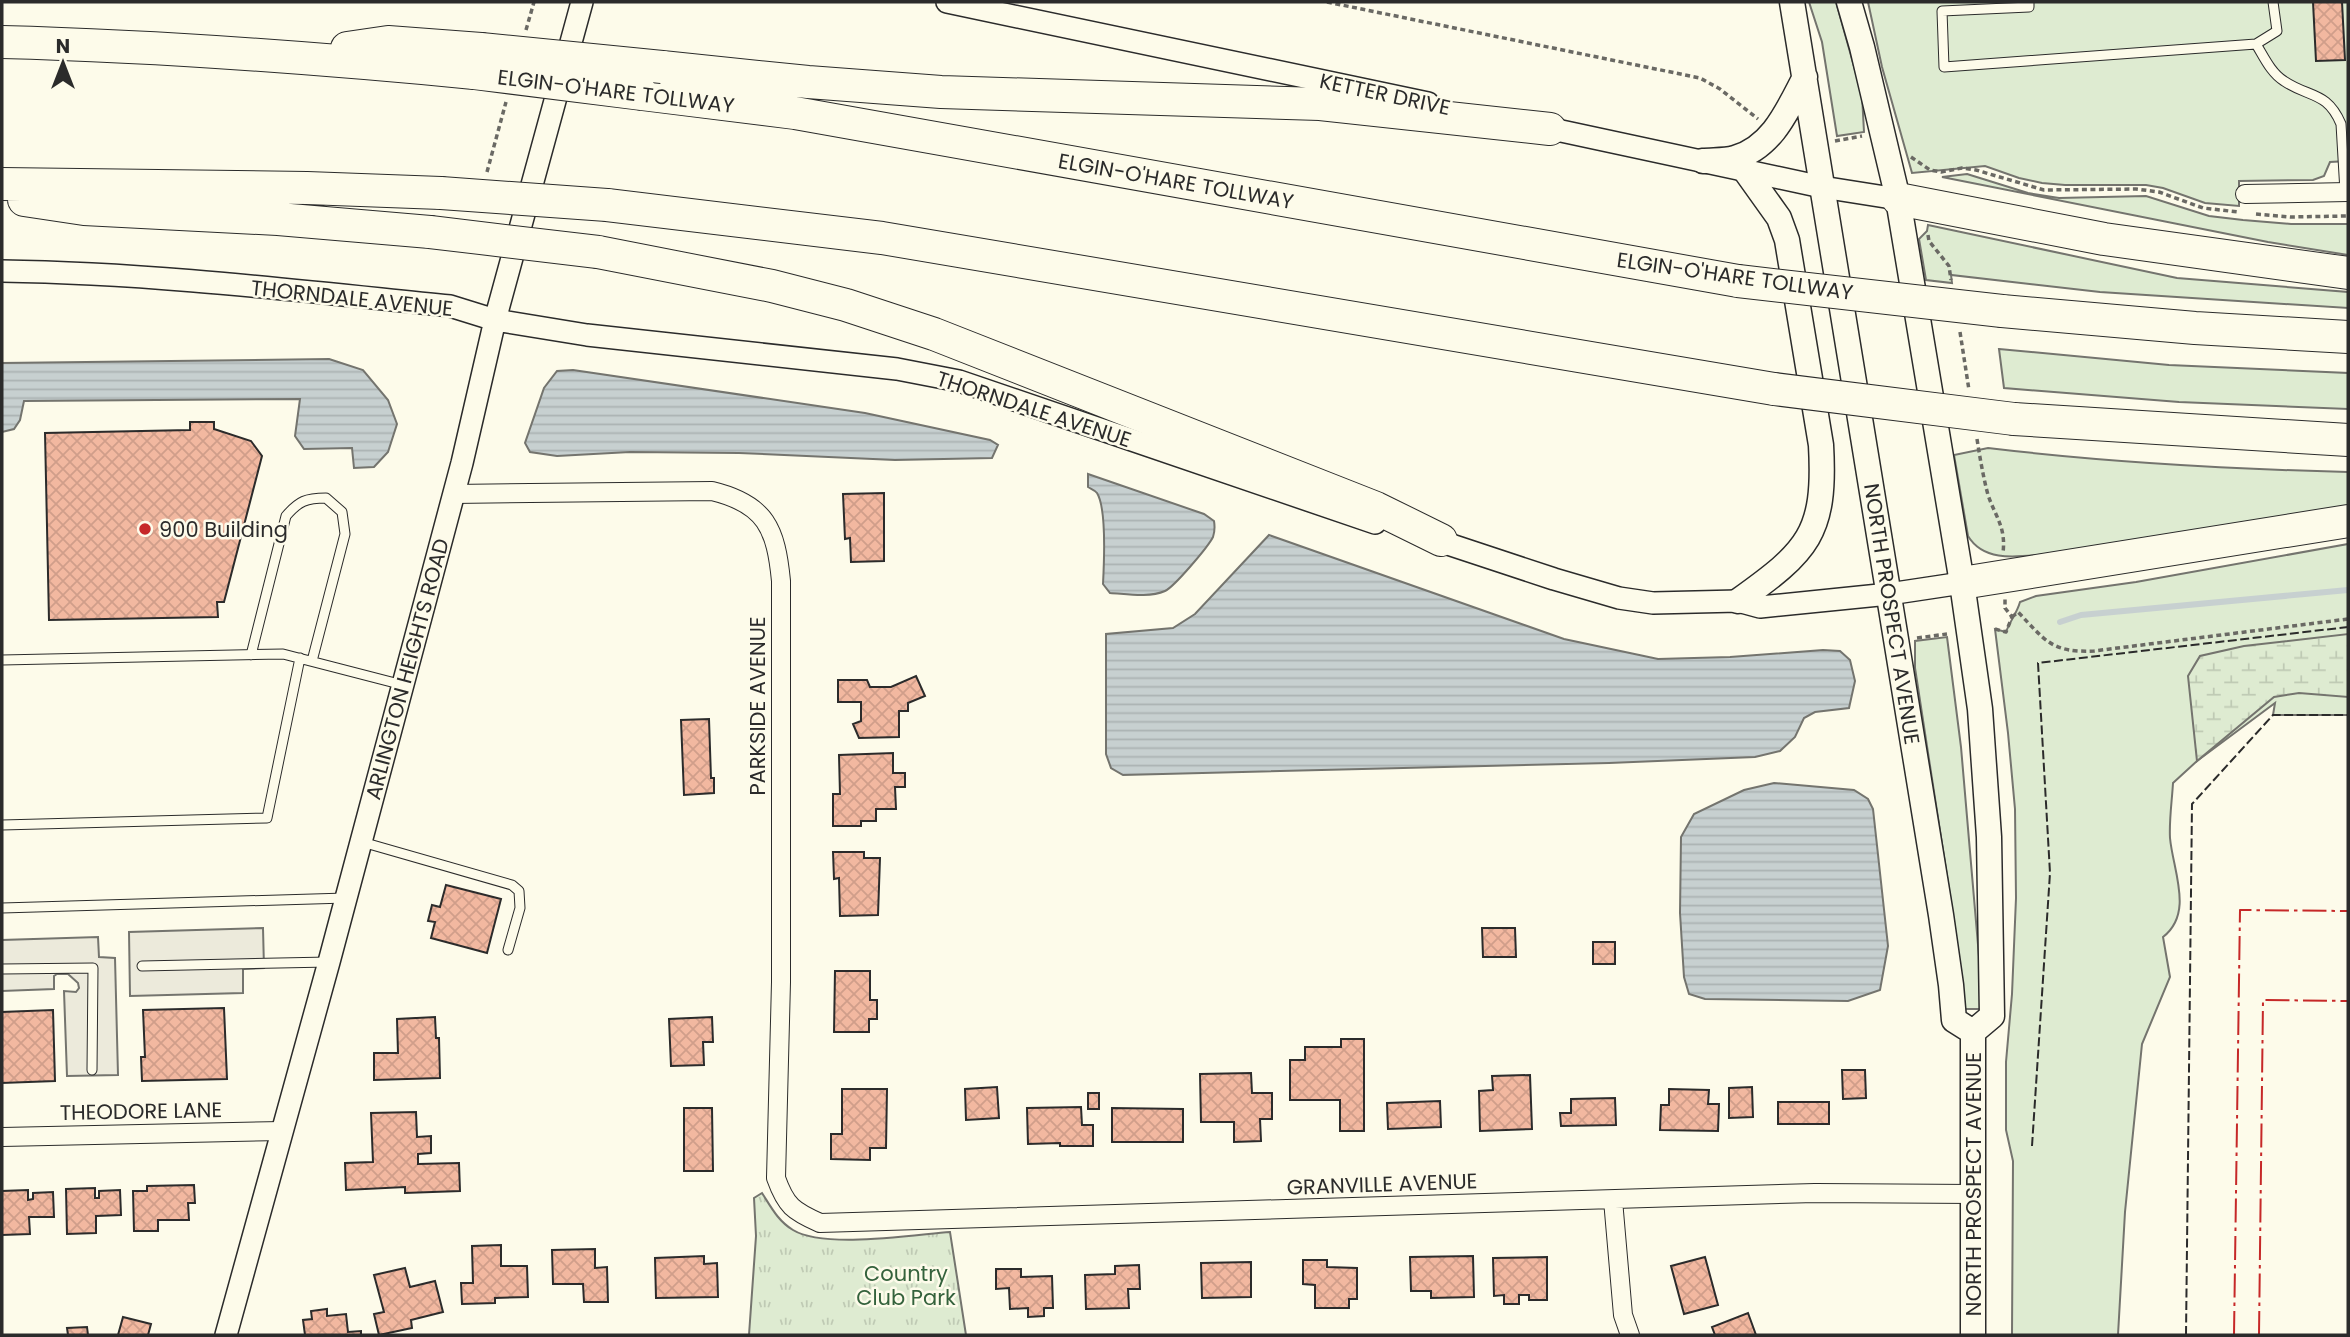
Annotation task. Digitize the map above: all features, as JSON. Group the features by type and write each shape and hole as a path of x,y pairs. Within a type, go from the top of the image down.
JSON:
{"highway":[{"name":"ELGIN-O'HARE TOLLWAY","path":"2,42 127,45 294,56 477,61 642,94 795,113 1738,281 2002,312 2348,337"},
{"path":"477,61 662,67 941,92 1320,104 1550,129"},
{"path":"2,184 142,184 441,193 607,205 882,238 1774,389 2014,418 2348,440"},
{"path":"2,197 84,209 278,219 430,232 597,252 772,286 846,305 934,334 1376,509 1441,540"},
{"path":"1898,199 2104,239 2348,274"},
{"path":"1962,583 2348,521"}],"main road":[{"name":"NORTH PROSPECT AVENUE","path":"1792,2 1889,594 1951,985 1954,1020 1973,1032"},
{"name":"NORTH PROSPECT AVENUE","path":"1849,2 1898,199 1962,583 1983,739 1992,908 1992,1016 1973,1032"},
{"path":"1703,161 1733,159 1748,153 1774,133 1805,77"},
{"path":"1738,601 1778,572 1803,548 1814,526 1823,478 1821,445 1787,240 1779,218 1744,169"},
{"name":"NORTH PROSPECT AVENUE","path":"1973,1032 1973,1335"}],"street":[{"name":"ARLINGTON HEIGHTS ROAD","path":"226,1335 403,685 495,320 582,2"},
{"name":"KETTER DRIVE","path":"947,2 1822,187 1898,199"},
{"path":"2245,194 2347,192"},
{"name":"THORNDALE AVENUE","path":"2,271 65,271 142,277 450,306 495,320 587,335 897,369 959,381 1370,522 1441,540 1619,598 1653,603 1738,601 1760,607 1889,594 1962,583"},
{"name":"PARKSIDE AVENUE","path":"453,494 712,491 730,495 749,505 766,521 778,552 781,581 781,982 776,1178 783,1196 794,1211"},
{"name":"THEODORE LANE","path":"2,1137 282,1131"},
{"name":"GRANVILLE AVENUE","path":"794,1211 820,1223 1815,1193 1975,1194"},
{"path":"1613,1200 1623,1315 1630,1335"}],"lane":[{"path":"2029,2 2029,7 1942,11 1944,67 2256,44 2277,31 2273,2"},
{"path":"2256,44 2284,81 2330,104 2337,113 2341,124 2347,192"},
{"path":"251,655 286,516 296,504 306,498 326,498 342,512 345,534 312,661"},
{"path":"2,660 283,654 403,685"},
{"path":"2,825 267,818 300,658"},
{"path":"361,842 512,885 519,891 520,908 508,950"},
{"path":"2,908 346,898"},
{"path":"142,966 329,962"},
{"path":"2,970 93,968 92,1070"}],"path":[{"path":"523,41 534,2"},
{"path":"1326,2 1700,78 1720,89 1765,125"},
{"path":"484,183 509,92"},
{"path":"1838,141 1865,136"},
{"path":"1906,149 1913,160 1930,170 1976,170 2044,190 2136,189 2159,192 2203,208 2243,213"},
{"path":"1929,176 1930,170"},
{"path":"2255,214 2290,217 2348,216"},
{"path":"2005,608 2012,617"},
{"path":"1995,629 2006,632 2012,617 2018,612 2045,640 2059,649 2074,652 2348,618"},
{"path":"1914,638 1947,634"}],"green space":[{"path":"1809,2 1836,2 1862,95 1864,132 1837,136 1822,42"},
{"path":"1868,2 2348,2 2348,161 2330,162 2324,176 2313,180 2239,181 2239,206 2205,203 2146,185 2042,183 1985,166 1912,173 1882,67"},
{"path":"1967,174 2028,193 2059,198 2146,196 2209,216 2291,224 2348,224 2348,255 2268,242 1942,177"},
{"path":"1928,225 2177,278 2348,292 2348,308 2100,292 1951,275 1952,283 1926,280 1919,239 1927,231"},
{"path":"1999,349 2169,365 2348,373 2348,409 2179,402 2004,388"},
{"path":"1988,448 2168,464 2348,472 2348,507 2049,554 2016,557 1994,555 1975,545 1968,536 1954,455"},
{"path":"2348,544 2348,715 2273,715 2275,703 2197,761 2173,783 2170,838 2180,904 2178,916 2163,937 2170,977 2142,1044 2125,1212 2118,1335 2012,1335 2013,1161 2006,1130 2006,1062 2016,898 2015,809 1995,629 2006,632 2020,602 2036,596 2136,582"},
{"path":"2348,634 2348,697 2299,693 2274,697 2197,761 2188,676 2200,656 2244,646"},
{"path":"1947,637 1961,747 1980,968 1980,1009 1965,1009 1915,668 1915,641"},
{"name":"Country Club Park","path":"762,1193 783,1222 807,1236 846,1240 950,1232 966,1335 749,1335 756,1236 754,1198"}],"shaded area":[{"path":"329,359 363,370 388,400 397,424 388,452 374,467 354,468 352,448 304,449 295,436 300,399 24,401 20,420 14,429 2,432 2,363"},
{"path":"573,370 865,413 990,440 998,445 992,458 895,460 739,453 630,452 557,456 530,452 525,443 544,388 557,371"},
{"path":"1088,474 1204,514 1214,521 1214,533 1210,542 1183,575 1165,591 1145,595 1110,593 1103,584 1102,511 1097,493 1088,487"},
{"path":"1269,535 1564,639 1658,659 1840,651 1850,660 1855,681 1849,708 1815,712 1804,718 1795,737 1780,751 1755,757 1123,775 1111,768 1106,754 1106,634 1173,628 1195,614"},
{"path":"1774,783 1854,790 1868,799 1873,809 1888,946 1880,990 1848,1001 1705,999 1689,994 1684,977 1680,913 1681,837 1694,814 1744,790"},
{"path":"263,928 264,968 243,969 243,993 130,996 129,932"},
{"path":"98,937 99,957 115,958 118,1075 67,1076 64,991 76,992 78,983 68,974 57,974 54,976 54,989 2,991 2,940"}],"building":[{"path":"2313,2 2342,2 2345,60 2316,61"},
{"name":"900 Building","path":"190,422 214,422 214,429 251,441 262,456 224,602 217,602 218,617 49,620 45,433 190,430"},
{"path":"884,493 884,561 851,562 850,538 845,539 843,494"},
{"path":"916,676 925,696 908,703 908,711 899,711 899,737 859,738 853,724 861,721 861,702 838,702 838,680 867,680 870,687 891,687"},
{"path":"709,719 714,793 684,795 681,720"},
{"path":"893,753 893,773 905,773 905,787 895,787 896,809 876,809 876,821 861,821 861,826 833,826 833,794 840,794 839,755"},
{"path":"833,852 864,852 864,858 880,858 878,915 840,916 839,878 834,879"},
{"path":"446,885 501,899 487,953 431,938 435,922 428,921 432,905 440,907"},
{"path":"1482,928 1515,928 1516,957 1483,957"},
{"path":"1593,942 1615,942 1615,964 1593,964"},
{"path":"835,971 870,971 870,1000 877,1000 877,1019 869,1019 869,1032 834,1032"},
{"path":"224,1008 227,1079 142,1081 141,1057 145,1057 143,1010"},
{"path":"53,1010 55,1081 2,1083 2,1012"},
{"path":"435,1017 436,1038 439,1038 440,1078 374,1080 374,1053 398,1053 397,1019"},
{"path":"712,1017 713,1042 703,1042 704,1065 671,1066 669,1019"},
{"path":"1341,1039 1364,1039 1364,1131 1340,1131 1340,1100 1290,1100 1290,1060 1305,1060 1305,1047 1341,1047"},
{"path":"1842,1070 1865,1070 1866,1098 1843,1099"},
{"path":"1251,1073 1252,1093 1272,1093 1272,1119 1260,1119 1261,1141 1234,1142 1234,1122 1201,1122 1200,1074"},
{"path":"1530,1075 1532,1129 1480,1131 1479,1091 1493,1090 1492,1076"},
{"path":"997,1087 999,1118 966,1120 965,1089"},
{"path":"1752,1087 1753,1117 1729,1118 1729,1088"},
{"path":"842,1089 887,1089 886,1148 870,1148 870,1160 831,1159 831,1134 842,1134"},
{"path":"1669,1089 1709,1090 1708,1104 1719,1104 1718,1131 1660,1130 1661,1105 1669,1105"},
{"path":"1088,1093 1099,1093 1099,1109 1088,1109"},
{"path":"1615,1098 1616,1125 1561,1126 1560,1113 1571,1113 1571,1099"},
{"path":"1440,1101 1441,1127 1388,1129 1387,1103"},
{"path":"1778,1102 1829,1102 1829,1124 1778,1124"},
{"path":"1081,1107 1082,1125 1093,1125 1093,1146 1028,1144 1027,1108"},
{"path":"684,1108 712,1108 713,1171 684,1171"},
{"path":"1112,1108 1183,1109 1183,1142 1112,1142"},
{"path":"416,1112 417,1137 431,1136 431,1153 418,1154 418,1164 459,1163 460,1191 405,1193 405,1187 346,1190 345,1163 373,1162 371,1113"},
{"path":"194,1185 195,1203 188,1203 189,1220 158,1220 158,1231 134,1231 133,1191 147,1191 147,1186"},
{"path":"95,1188 95,1198 99,1198 99,1191 120,1190 121,1215 96,1216 96,1233 67,1234 66,1189"},
{"path":"28,1190 28,1200 33,1199 33,1193 53,1192 54,1217 29,1217 30,1234 2,1235 2,1191"},
{"path":"501,1245 501,1266 527,1266 528,1297 495,1298 495,1303 462,1304 461,1283 473,1283 472,1246"},
{"path":"595,1249 595,1268 607,1267 608,1302 584,1302 583,1284 553,1284 552,1250"},
{"path":"704,1256 704,1264 717,1263 718,1297 656,1298 655,1258"},
{"path":"1473,1256 1474,1297 1431,1298 1431,1291 1411,1291 1410,1257"},
{"path":"1547,1257 1547,1300 1529,1300 1529,1295 1519,1295 1519,1304 1504,1304 1504,1295 1494,1296 1493,1258"},
{"path":"1705,1257 1718,1305 1684,1314 1671,1266"},
{"path":"1303,1260 1327,1260 1327,1267 1357,1268 1357,1299 1349,1299 1349,1308 1315,1308 1315,1285 1303,1284"},
{"path":"1251,1262 1251,1297 1202,1298 1201,1263"},
{"path":"1139,1265 1140,1289 1128,1289 1129,1308 1086,1309 1085,1275 1115,1274 1115,1266"},
{"path":"405,1268 410,1287 435,1281 443,1312 411,1320 412,1328 379,1335 374,1314 384,1312 374,1275"},
{"path":"996,1269 1021,1269 1021,1277 1052,1276 1053,1308 1044,1308 1044,1316 1028,1317 1028,1308 1010,1309 1009,1288 996,1289"},
{"path":"327,1309 327,1316 346,1314 348,1332 361,1331 361,1335 305,1335 303,1320 312,1319 311,1311"},
{"path":"1748,1313 1756,1335 1715,1335 1712,1327"},
{"path":"123,1317 151,1324 148,1335 118,1335"},
{"path":"87,1327 88,1335 68,1335 67,1328"}],"waterway":[{"path":"2060,622 2081,615 2348,590"}],"fence":[{"path":"2032,1146 2050,873 2038,663 2348,627"},
{"path":"2186,1335 2192,804 2273,715 2348,715"}],"power":[{"path":"2234,1335 2240,910 2348,911"},
{"path":"2259,1335 2263,1000 2348,1001"}],"place":[{"name":"900 Building","path":"145,529"}]}
